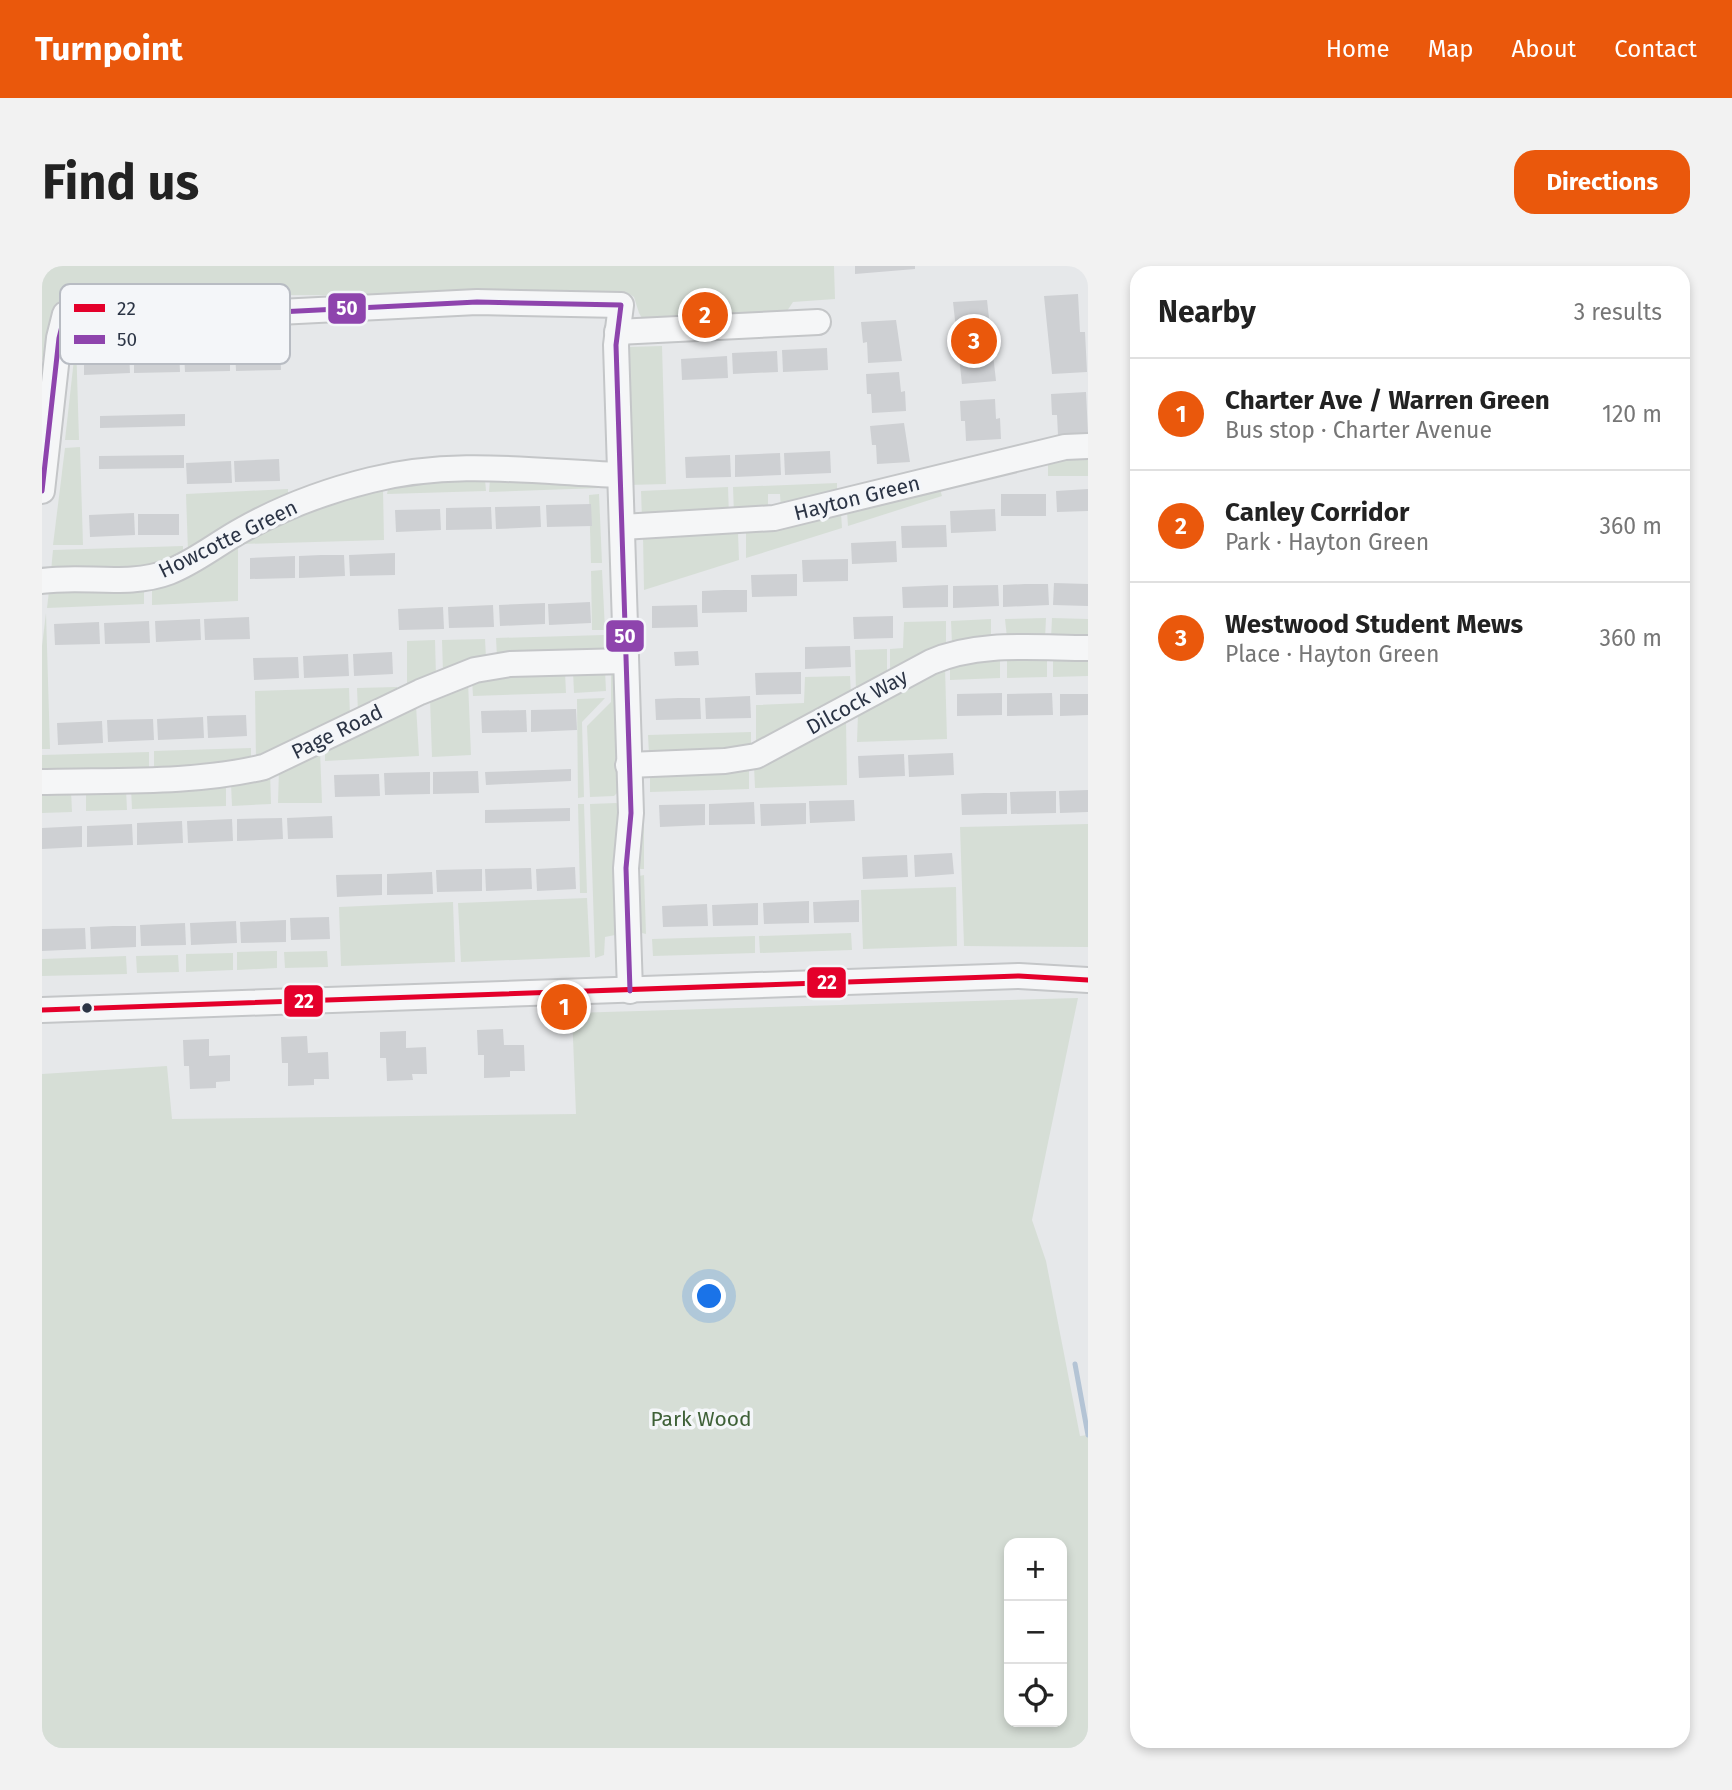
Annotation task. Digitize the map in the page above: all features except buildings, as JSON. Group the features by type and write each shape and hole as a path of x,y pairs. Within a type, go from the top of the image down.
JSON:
{"street":[{"path":"290,311 477,302 621,304 617,332 631,813 626,868 630,990"},
{"path":"617,332 818,322"},
{"path":"42,491 49,369 60,330"},
{"name":"Hayton Green","path":"622,527 775,518 1065,447 1088,446"},
{"name":"Howcotte Green","path":"42,581 159,575 183,566 241,530 295,504 348,486 396,475 477,466 620,475"},
{"name":"Dilcock Way","path":"628,765 725,761 756,756 931,662 956,653 980,649 1088,649"},
{"name":"Page Road","path":"42,782 202,777 237,773 264,767 420,692 475,670 510,664 626,661"},
{"path":"42,1010 1019,976 1088,980"}],"green space":[{"path":"42,266 834,266 835,299 793,302 787,311 760,318 643,320 634,297 620,292 607,296 290,295 290,284 60,284 60,301 50,318 45,360 42,360"},
{"path":"662,346 666,484 628,485 627,347"},
{"path":"73,364 77,364 79,440 65,440"},
{"path":"80,447 83,545 53,545 65,448"},
{"path":"1088,456 1088,476 1048,476 1048,462"},
{"path":"485,479 486,491 387,494 388,489 431,481"},
{"path":"490,479 599,485 600,488 489,492"},
{"path":"837,483 837,496 781,510 780,494 768,494 768,513 734,515 733,487"},
{"path":"728,487 729,516 642,519 641,491"},
{"path":"288,489 288,497 188,552 186,494"},
{"path":"383,489 384,540 241,544 310,512"},
{"path":"940,489 942,496 848,526 847,512"},
{"path":"599,494 602,563 591,563 589,495"},
{"path":"841,513 842,528 746,558 746,532 777,530"},
{"path":"738,533 739,560 644,590 643,536"},
{"path":"238,544 238,601 152,605 152,588"},
{"path":"183,546 183,555 155,568 51,571 53,550"},
{"path":"602,570 605,630 592,630 591,571"},
{"path":"144,589 144,604 47,608 49,591"},
{"path":"46,613 50,749 42,749 42,646"},
{"path":"1046,618 1045,639 1007,638 1005,619"},
{"path":"1052,618 1088,619 1088,638 1051,639"},
{"path":"991,619 991,639 952,644 951,621"},
{"path":"946,621 946,645 890,673 890,649 903,648 904,622"},
{"path":"604,635 605,653 497,657 496,638"},
{"path":"485,639 486,658 443,673 442,640"},
{"path":"435,640 436,677 407,689 407,641"},
{"path":"887,649 887,675 856,692 855,650"},
{"path":"1047,657 1047,677 1007,678 1007,658"},
{"path":"1053,657 1088,657 1088,676 1053,677"},
{"path":"1000,659 1000,678 950,680 950,664"},
{"path":"945,667 947,739 857,742 858,713"},
{"path":"605,670 606,691 574,693 573,671"},
{"path":"611,671 616,675 622,788 614,796 590,797 587,726 611,702"},
{"path":"565,672 566,693 473,696 472,679"},
{"path":"850,676 851,695 756,746 756,705 804,703 805,677"},
{"path":"468,681 471,755 432,757 430,699"},
{"path":"397,687 397,694 358,712 357,688"},
{"path":"349,688 350,716 256,759 255,691"},
{"path":"605,698 582,722 584,797 578,798 577,699"},
{"path":"416,705 419,756 325,761 325,747"},
{"path":"846,719 847,785 755,788 754,766"},
{"path":"751,732 751,748 649,754 648,735"},
{"path":"251,748 251,761 154,770 154,751"},
{"path":"320,750 322,803 278,803 279,769"},
{"path":"149,752 149,770 42,774 42,755"},
{"path":"749,767 749,789 650,792 650,773"},
{"path":"270,772 271,804 232,806 231,784"},
{"path":"644,773 644,869 638,869 638,779"},
{"path":"226,784 226,806 132,809 131,788"},
{"path":"126,789 127,810 86,811 86,790"},
{"path":"71,790 72,812 42,813 42,791"},
{"path":"578,804 584,804 587,893 580,893"},
{"path":"590,804 620,805 618,932 605,937 604,955 595,958"},
{"path":"1088,824 1088,947 964,946 960,827"},
{"path":"644,875 646,934 638,932 634,877"},
{"path":"956,887 957,946 863,949 861,890"},
{"path":"587,898 590,957 461,962 458,903"},
{"path":"453,902 455,962 341,966 339,907"},
{"path":"851,933 852,950 760,953 759,936"},
{"path":"755,936 755,953 653,956 652,939"},
{"path":"277,951 277,968 237,970 237,952"},
{"path":"327,951 328,967 285,968 284,952"},
{"path":"233,953 233,970 186,972 186,954"},
{"path":"178,955 179,972 137,973 136,956"},
{"path":"126,956 127,974 42,976 42,959"},
{"name":"Park Wood","path":"1078,998 1032,1220 1046,1261 1080,1436 1088,1435 1088,1748 42,1748 42,1074 167,1066 172,1119 576,1114 572,1013"}],"waterway":[{"path":"1075,1364 1088,1435"}],"transit line":[{"name":"50","path":"290,311 477,302 621,305 616,345 631,813 626,868 630,991"},
{"name":"50","path":"42,491 60,334"},
{"name":"22","path":"42,1010 1019,976 1088,980"}],"place":[{"name":"Canley Corridor","path":"705,315"},
{"name":"Westwood Student Mews","path":"974,341"},
{"name":"Charter Ave / Warren Green","path":"564,1007"}]}
